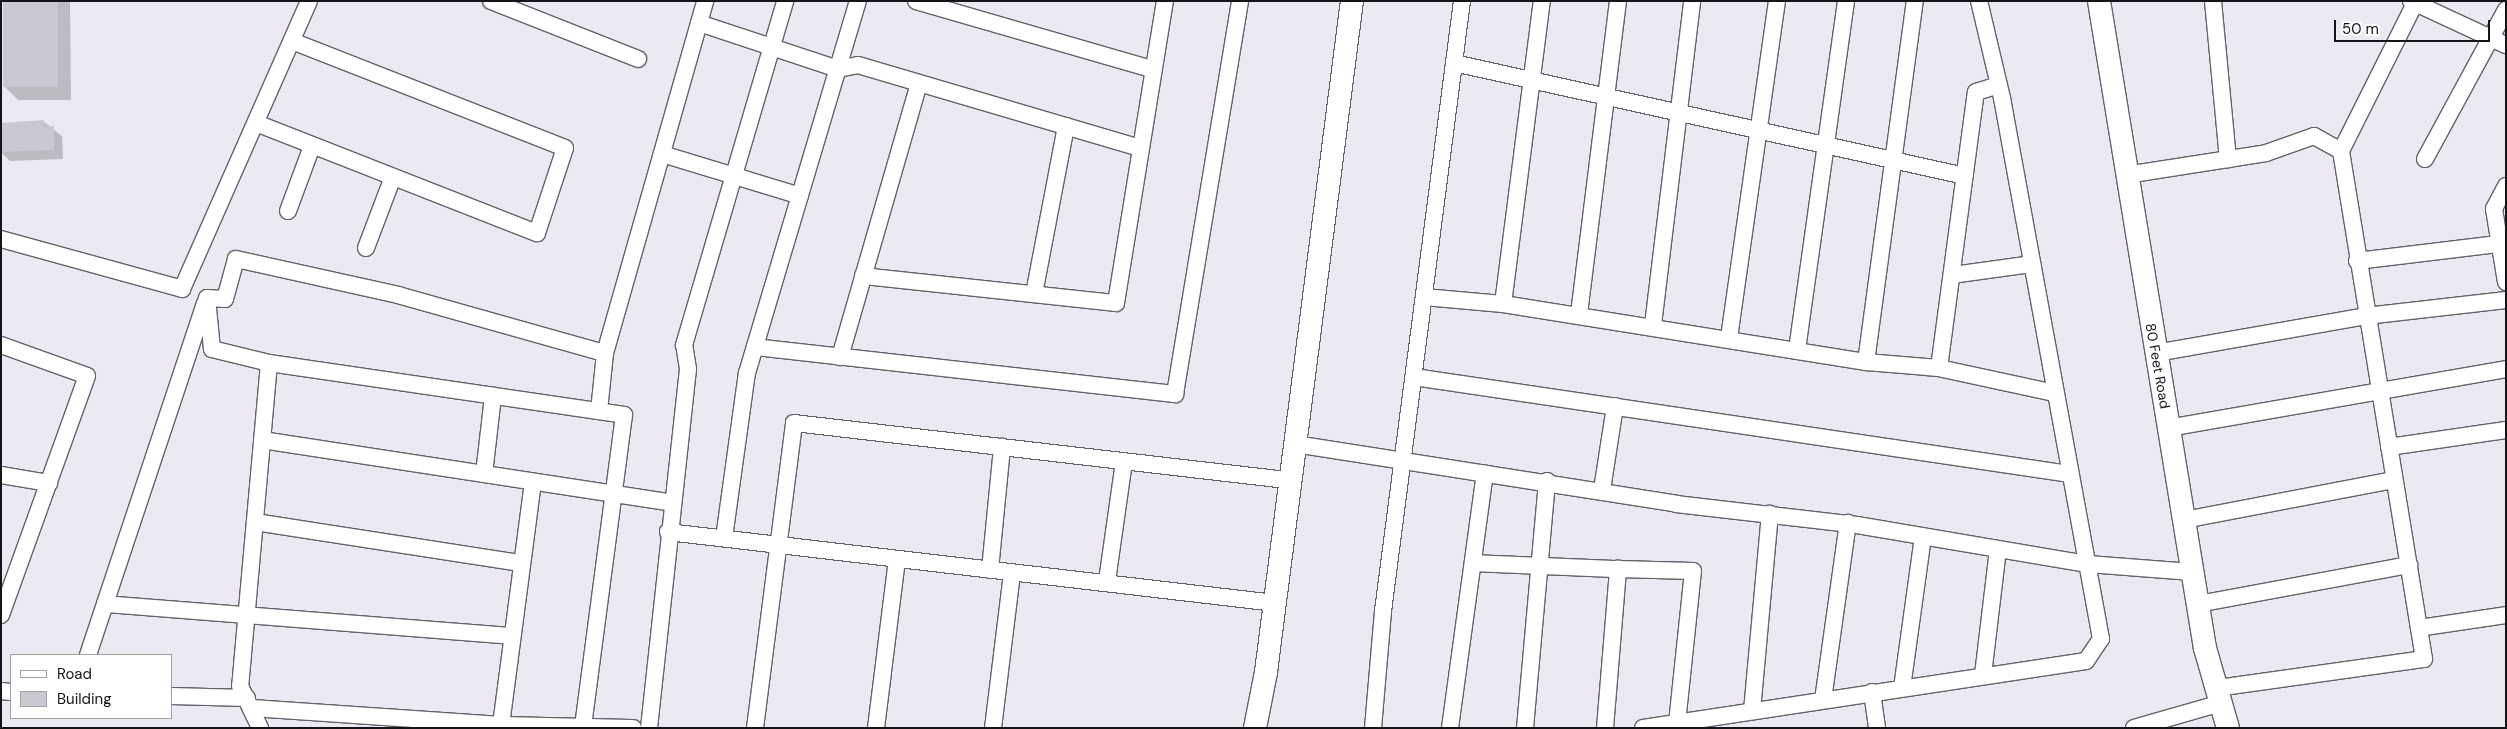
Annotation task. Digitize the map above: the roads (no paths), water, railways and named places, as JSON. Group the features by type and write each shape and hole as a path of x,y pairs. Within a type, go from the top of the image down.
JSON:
{"main road":[{"path":"1255,728 1275,604 1352,1"},
{"name":"80 Feet Road","path":"2098,1 2192,572 2228,728"}],"street":[{"path":"1,239 182,289 310,1"},
{"path":"491,1 638,59"},
{"path":"599,411 605,353 705,1"},
{"path":"649,728 668,532 688,369 684,345 785,1"},
{"path":"724,538 747,373 858,1"},
{"path":"916,1 1152,69"},
{"path":"864,276 1116,303 1152,69 1165,1"},
{"path":"755,347 1175,394 1240,1"},
{"path":"1373,728 1403,463 1462,1"},
{"path":"1503,304 1542,1"},
{"path":"1579,314 1618,1"},
{"path":"1653,325 1692,1"},
{"path":"1729,338 1777,1"},
{"path":"1797,350 1846,1"},
{"path":"1866,362 1915,1"},
{"path":"1643,728 1983,675 2086,661 2101,639 2088,564 2069,474 1999,85 1979,1"},
{"path":"2213,1 2228,159"},
{"path":"2134,728 2219,695 2424,659 2357,261 2341,151 2414,2 2506,45"},
{"path":"2425,159 2506,10"},
{"path":"698,23 838,69 858,65 1140,148"},
{"path":"256,123 537,233 565,148 292,41"},
{"path":"1454,63 1532,81 1606,95 1825,148 1893,159 1965,176"},
{"path":"840,356 919,83"},
{"path":"1939,368 1976,92 1999,85"},
{"path":"1034,294 1066,126"},
{"path":"2126,175 2266,153 2314,136 2341,151"},
{"path":"288,212 312,146"},
{"path":"662,154 735,174 800,196"},
{"path":"366,248 393,177"},
{"path":"2506,186 2494,209 2503,243 2506,282"},
{"path":"2357,261 2503,243"},
{"path":"206,298 225,299 236,259 398,294 605,353"},
{"path":"1952,275 2032,264"},
{"path":"1424,297 1503,304 1579,314 1866,362 1939,368 2055,393"},
{"path":"206,298 212,349 269,363 624,415 611,494 583,726"},
{"path":"88,654 206,298"},
{"path":"2156,353 2366,316 2506,300"},
{"path":"1,345 87,376 49,483 8,576 1,615"},
{"path":"260,728 240,686 269,363"},
{"path":"2168,428 2379,389 2506,369"},
{"path":"1414,377 2069,474"},
{"path":"484,474 493,396"},
{"path":"1602,490 1615,406"},
{"path":"755,728 776,545 794,423 1290,480"},
{"path":"2389,446 2506,430"},
{"path":"262,440 672,503"},
{"path":"1295,444 1403,463 1546,481 1770,514 1848,523 2088,564 2192,572"},
{"path":"990,570 1002,447"},
{"path":"1107,581 1124,462"},
{"path":"1450,728 1485,473"},
{"path":"1,475 49,483"},
{"path":"2184,520 2394,480"},
{"path":"1526,728 1546,481"},
{"path":"501,725 532,482"},
{"path":"1752,711 1770,514"},
{"path":"255,522 521,564"},
{"path":"1823,700 1848,523"},
{"path":"668,532 1012,573 1107,581 1275,604"},
{"path":"1902,688 1923,536"},
{"path":"1983,675 1998,549"},
{"path":"876,728 897,559"},
{"path":"1473,563 1539,569 1618,569 1693,572 1677,722"},
{"path":"2198,604 2409,565"},
{"path":"1605,728 1618,569"},
{"path":"993,728 1012,573"},
{"path":"105,604 512,636"},
{"path":"2419,628 2506,616"},
{"path":"1872,692 1877,728"},
{"path":"172,696 501,725 633,728"}]}
